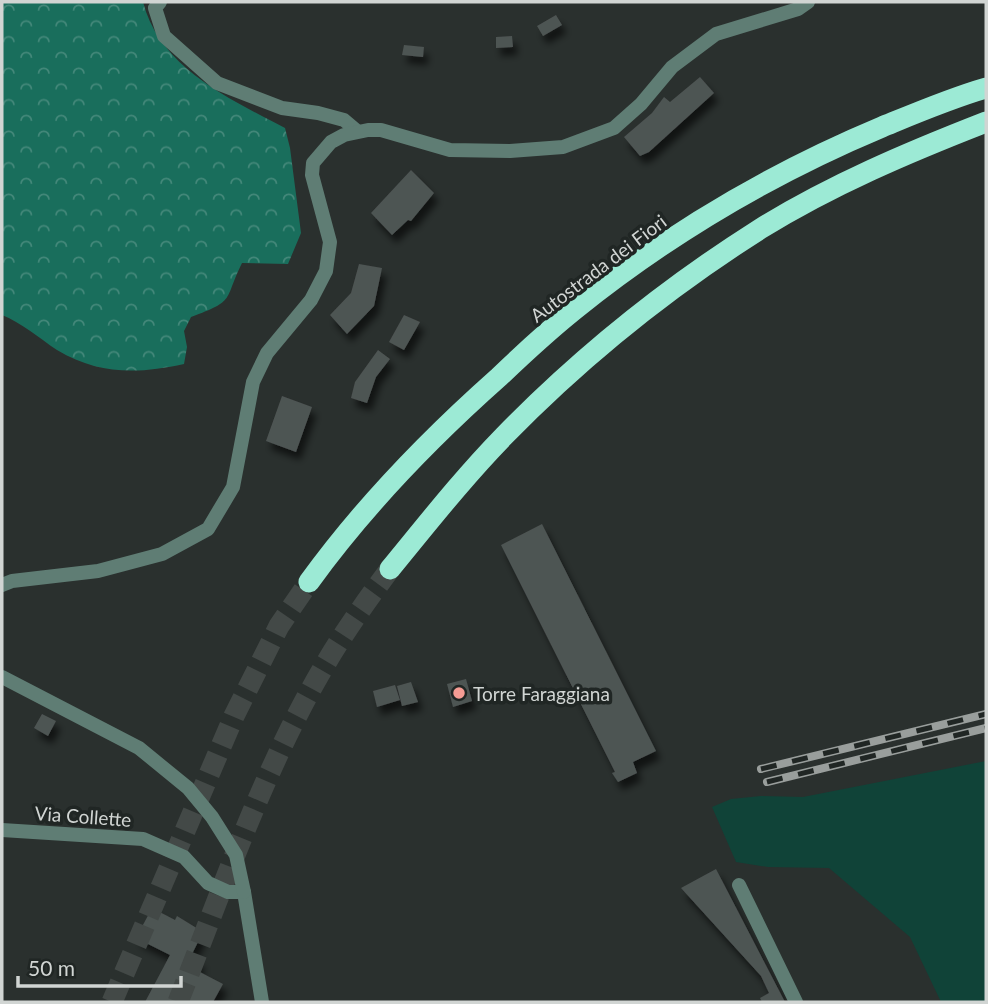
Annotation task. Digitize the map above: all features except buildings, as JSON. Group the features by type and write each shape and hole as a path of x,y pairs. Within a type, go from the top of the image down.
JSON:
{"highway":[{"name":"Autostrada dei Fiori","path":"309,582 372,502 445,425 573,310 619,276 674,237 766,183 864,135 986,88"},
{"path":"390,569 503,437 553,387 655,302 762,228 916,150 986,122"}],"street":[{"path":"160,2 155,8 164,36 217,83 282,108 344,120 357,131"},
{"path":"2,585 12,581 98,571 162,554 208,529 233,487 253,382 267,353 311,299 326,271 330,242 312,175 313,163 331,142 357,131 381,130 450,150 510,151 563,147 614,128 642,104 672,67 716,34 798,9 808,2"},
{"path":"2,677 139,748 188,788 212,817 236,855 262,1002"},
{"name":"Via Collette","path":"2,830 143,839 184,857 208,883 228,892 244,892"},
{"path":"739,885 796,1002"}],"green space":[{"path":"2,2 143,2 152,25 181,63 220,93 285,128 301,233 288,264 242,263 227,298 216,307 191,317 184,331 187,347 184,364 135,371 88,364 57,350 2,315"},
{"path":"986,761 986,1002 941,1002 910,937 829,868 768,867 736,862 712,807 731,799 761,796 803,797"}],"tunnel":[{"path":"178,1002 278,754 327,661 390,569"},
{"path":"112,1002 234,716 279,626 309,582"}],"railway":[{"path":"761,769 986,714"},
{"path":"767,782 986,728"}],"place":[{"name":"Torre Faraggiana","path":"459,693"}]}
